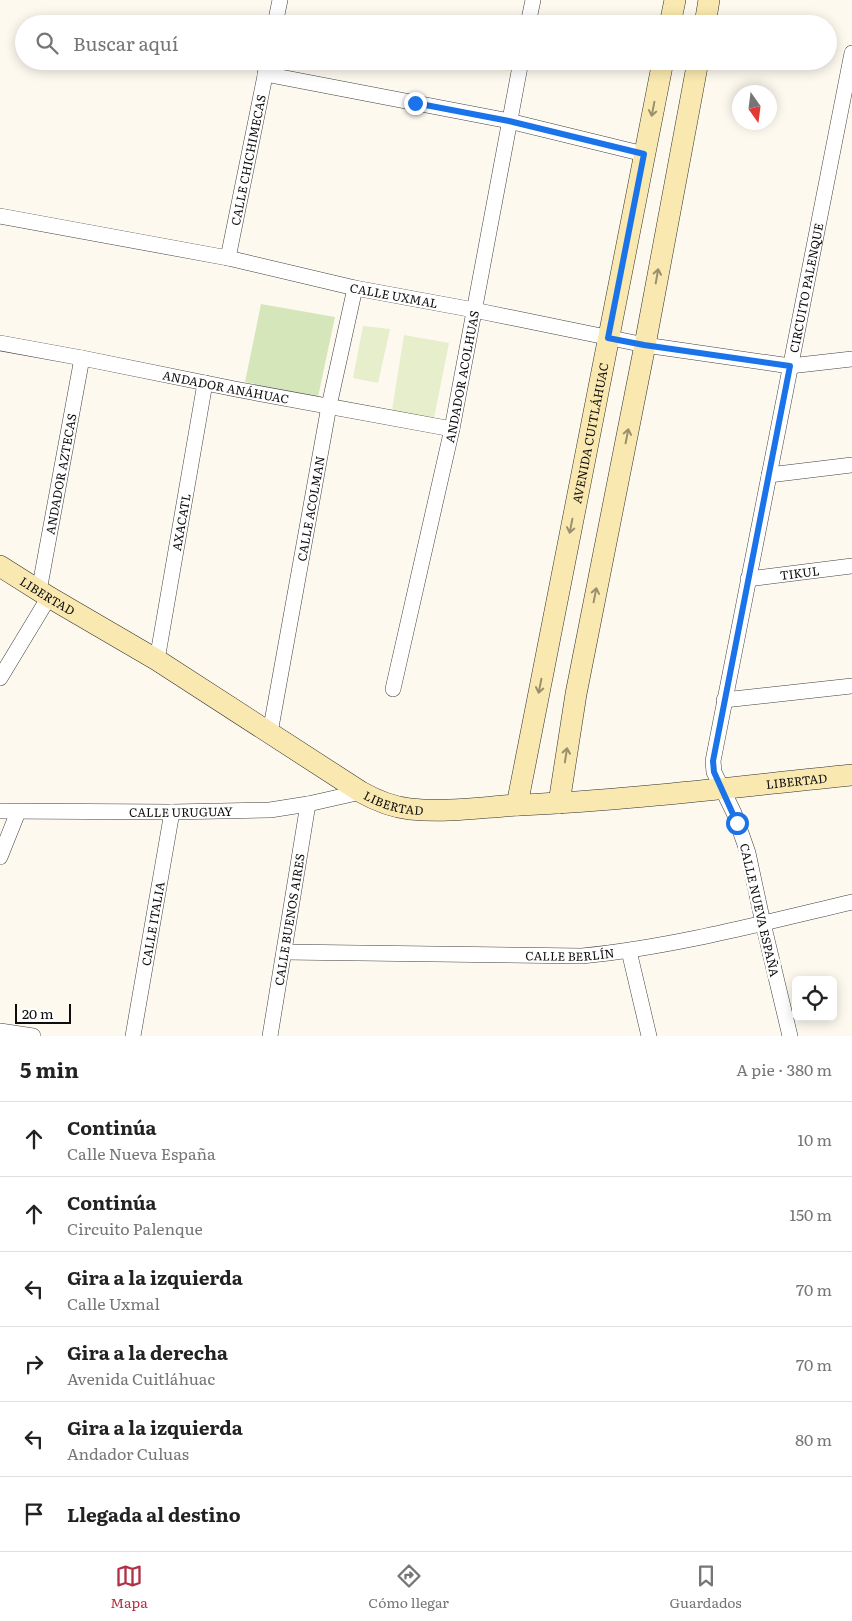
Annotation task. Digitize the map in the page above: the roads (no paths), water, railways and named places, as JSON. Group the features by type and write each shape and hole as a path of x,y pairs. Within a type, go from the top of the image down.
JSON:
{"main road":[{"path":"672,15 675,0"},
{"path":"707,15 710,0"},
{"name":"AVENIDA CUITLÁHUAC","path":"516,805 661,70"},
{"path":"559,803 576,694 696,70"},
{"name":"LIBERTAD","path":"0,566 157,660 361,792 393,806 411,809 447,810 559,803 852,775"}],"street":[{"path":"277,15 280,0"},
{"path":"530,15 533,0"},
{"name":"CIRCUITO PALENQUE","path":"721,788 714,772 713,761 852,53"},
{"name":"CALLE CHICHIMECAS","path":"228,258 267,70"},
{"path":"276,70 509,121 644,154"},
{"name":"ANDADOR ACOLHUAS","path":"393,690 452,429 519,70"},
{"name":"CALLE UXMAL","path":"0,216 228,258 355,288 644,345 790,366 852,359"},
{"name":"CALLE ACOLMAN","path":"270,733 329,406 355,288"},
{"name":"ANDADOR ANÁHUAC","path":"0,343 452,429"},
{"name":"ANDADOR AZTECAS","path":"44,594 82,358"},
{"name":"AXACATL","path":"157,660 205,383"},
{"path":"769,475 852,465"},
{"name":"TIKUL","path":"748,578 852,566"},
{"path":"0,678 44,594"},
{"path":"724,700 852,686"},
{"name":"CALLE NUEVA ESPAÑA","path":"721,788 734,813 748,853 790,1036"},
{"name":"CALLE URUGUAY","path":"0,811 172,812 270,810 361,792"},
{"name":"CALLE BUENOS AIRES","path":"270,1036 308,804"},
{"path":"0,857 18,812"},
{"name":"CALLE ITALIA","path":"133,1036 172,812"},
{"name":"CALLE BERLÍN","path":"284,952 582,956 629,951 852,902"},
{"path":"629,951 649,1036"},
{"path":"0,1031 33,1036"}]}
